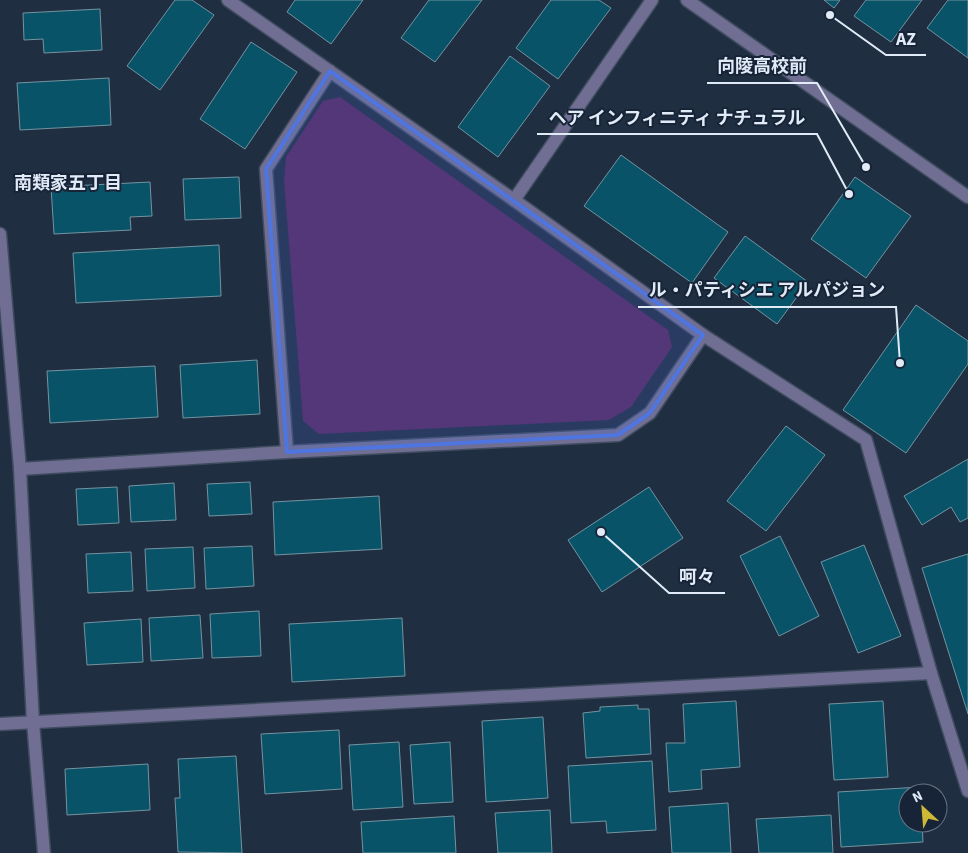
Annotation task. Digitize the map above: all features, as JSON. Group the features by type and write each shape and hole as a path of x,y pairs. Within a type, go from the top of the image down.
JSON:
{"street":[{"path":"228,0 703,335 866,440 931,673 968,791"},
{"path":"514,200 652,0"},
{"path":"687,0 968,197"},
{"path":"287,452 266,169 330,71"},
{"path":"0,234 20,468 33,722 44,853"},
{"path":"20,468 618,435 650,413 703,335"},
{"path":"0,724 931,673"}],"highlighted area":[{"path":"330,71 703,335 650,413 618,435 287,452 266,169"}],"shaded area":[{"path":"340,97 668,330 672,347 631,407 609,420 319,434 303,421 284,181 286,157 323,101"}],"building":[{"path":"175,0 192,0 214,15 160,90 127,66"},
{"path":"295,0 363,0 331,44 287,12"},
{"path":"429,0 482,0 435,62 401,38"},
{"path":"551,0 599,0 611,8 558,79 516,48"},
{"path":"824,0 840,0 834,8"},
{"path":"866,0 922,0 891,42 854,16"},
{"path":"948,0 968,0 968,58 927,28"},
{"path":"100,9 102,50 44,53 43,39 24,40 23,13"},
{"path":"251,42 297,72 245,149 200,119"},
{"path":"510,56 550,86 498,157 458,127"},
{"path":"109,78 111,125 20,130 17,83"},
{"path":"621,155 728,232 692,283 584,206"},
{"path":"239,177 241,218 185,220 183,179"},
{"path":"855,177 911,216 866,278 811,239"},
{"path":"150,182 152,216 130,217 131,230 54,234 51,187"},
{"path":"745,236 808,282 777,324 714,278"},
{"path":"219,245 221,296 76,303 73,253"},
{"path":"916,305 968,341 968,364 906,453 843,410"},
{"path":"257,360 260,414 183,418 180,365"},
{"path":"155,366 158,417 50,423 47,371"},
{"path":"786,426 825,455 766,531 727,501"},
{"path":"968,459 968,518 960,522 951,507 922,525 904,496"},
{"path":"250,482 252,514 209,516 207,484"},
{"path":"174,483 176,520 131,522 129,486"},
{"path":"117,487 119,523 78,525 76,489"},
{"path":"649,487 683,538 602,592 568,540"},
{"path":"379,496 382,549 275,555 273,502"},
{"path":"780,536 819,616 779,636 740,556"},
{"path":"864,545 901,636 858,653 821,562"},
{"path":"252,546 254,586 206,589 204,548"},
{"path":"193,547 195,588 147,591 145,549"},
{"path":"131,552 133,591 88,593 86,554"},
{"path":"968,554 968,714 922,568"},
{"path":"259,611 261,656 212,658 210,614"},
{"path":"200,615 203,658 151,661 149,618"},
{"path":"402,618 405,676 292,682 289,624"},
{"path":"141,619 143,662 87,665 84,623"},
{"path":"736,701 740,767 701,770 702,789 669,792 666,743 685,743 683,704"},
{"path":"883,701 888,777 834,780 829,704"},
{"path":"638,705 638,709 649,709 651,754 586,758 583,713 600,711 600,707"},
{"path":"543,717 548,798 486,802 482,721"},
{"path":"339,730 342,789 265,794 261,734"},
{"path":"399,742 403,807 353,810 349,745"},
{"path":"450,742 453,802 414,804 410,745"},
{"path":"236,756 242,853 178,852 175,798 180,798 178,759"},
{"path":"652,761 656,830 607,833 606,821 571,823 568,766"},
{"path":"148,764 150,810 67,815 65,769"},
{"path":"898,788 898,833 923,833 923,842 841,847 838,792"},
{"path":"728,803 731,853 672,853 669,807"},
{"path":"550,810 552,853 498,853 495,813"},
{"path":"831,815 833,853 759,853 756,819"},
{"path":"454,816 456,853 363,853 361,822"}],"place":[{"name":"AZ","path":"830,15"},
{"name":"向陵高校前","path":"866,167"},
{"name":"ヘア インフィニティ ナチュラル","path":"849,194"},
{"name":"ル・パティシエ アルパジョン","path":"900,363"},
{"name":"呵々","path":"601,532"}],"district":[{"name":"南類家五丁目","path":"68,183"}]}
